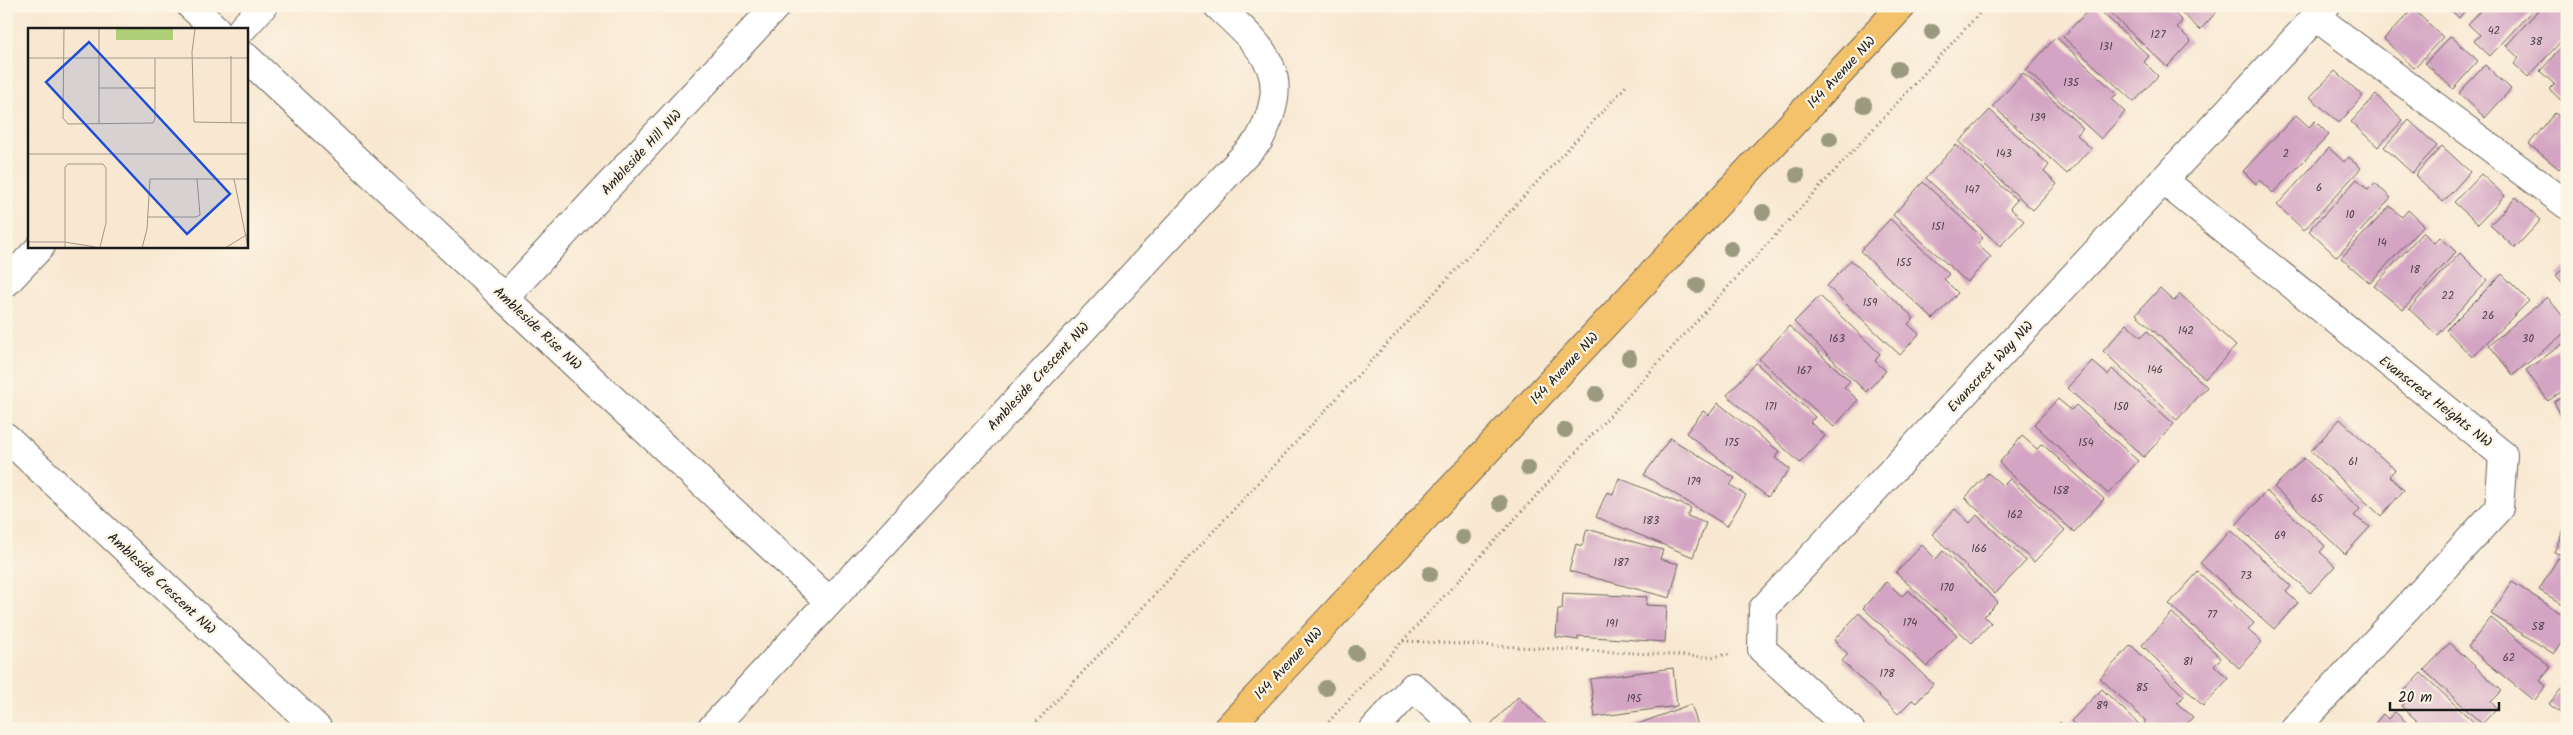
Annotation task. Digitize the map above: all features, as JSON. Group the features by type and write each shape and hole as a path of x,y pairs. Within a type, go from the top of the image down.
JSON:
{"main road":[{"name":"144 Avenue NW","path":"1227,729 1902,6"}],"street":[{"path":"191,6 215,28"},
{"path":"243,28 263,6"},
{"name":"Ambleside Hill NW","path":"506,297 776,6"},
{"name":"Ambleside Crescent NW","path":"711,729 828,601 1259,140 1274,107 1276,87 1272,70 1260,46 1218,6"},
{"path":"2321,12 2567,206"},
{"name":"Evanscrest Way NW","path":"1762,649 1763,609 2321,12"},
{"name":"Ambleside Rise NW","path":"248,59 506,297 828,601"},
{"name":"Evanscrest Heights NW","path":"2163,180 2503,455 2499,508 2294,729"},
{"path":"6,283 39,248"},
{"name":"Ambleside Crescent NW","path":"6,437 318,729"},
{"path":"1762,649 1850,729"},
{"path":"1374,729 1413,687 1458,729"}],"path":[{"path":"1322,729 1986,6"},
{"path":"1030,729 1627,84"},
{"path":"1402,641 1710,658 1762,649"}],"building":[{"path":"2092,6 2095,6 2149,56 2144,62 2158,76 2134,102 2063,37"},
{"path":"2103,6 2167,6 2182,21 2177,27 2191,41 2167,67"},
{"path":"2175,6 2222,6 2200,30"},
{"path":"2446,6 2469,6 2459,18"},
{"path":"2485,6 2536,6 2490,56 2474,41 2480,35 2468,24"},
{"path":"2542,6 2567,6 2567,35 2528,77 2514,64 2519,58 2506,46"},
{"path":"2413,9 2443,37 2414,68 2384,39"},
{"path":"2451,36 2478,61 2453,89 2425,63"},
{"path":"2056,37 2117,94 2111,99 2125,112 2101,139 2026,70"},
{"path":"2567,42 2567,97 2563,102 2549,89 2554,84 2540,71"},
{"path":"2485,65 2511,89 2485,118 2459,93"},
{"path":"2335,71 2363,96 2339,123 2310,97"},
{"path":"2023,73 2083,128 2077,135 2091,148 2067,174 1993,106"},
{"path":"2376,95 2403,120 2378,147 2351,122"},
{"path":"1990,110 2049,165 2044,172 2057,184 2033,210 1959,142"},
{"path":"2555,113 2567,123 2567,160 2559,169 2529,144"},
{"path":"2296,115 2309,127 2315,121 2329,135 2273,193 2259,180 2256,184 2243,171"},
{"path":"2409,120 2437,146 2412,173 2384,147"},
{"path":"1956,145 2017,200 2010,208 2024,221 2000,246 1926,178"},
{"path":"2442,146 2470,172 2443,202 2415,175"},
{"path":"2329,148 2344,162 2348,157 2361,168 2304,230 2277,205"},
{"path":"2481,174 2505,196 2478,224 2454,202"},
{"path":"2357,179 2368,190 2375,183 2391,198 2337,257 2309,231"},
{"path":"1923,182 1983,238 1977,244 1991,257 1967,282 1893,215"},
{"path":"2516,197 2541,220 2515,248 2490,225"},
{"path":"2390,206 2402,217 2408,210 2424,225 2370,283 2341,258"},
{"path":"1890,219 1949,274 1944,279 1958,293 1933,319 1860,251"},
{"path":"2423,232 2434,243 2440,237 2456,252 2403,310 2374,286"},
{"path":"2460,253 2487,280 2437,335 2409,309"},
{"path":"1851,260 1914,318 1908,324 1919,334 1900,355 1827,286"},
{"path":"2567,266 2567,288 2556,275"},
{"path":"2502,274 2529,301 2472,357 2446,330"},
{"path":"2160,288 2174,301 2180,294 2236,346 2205,379 2136,314"},
{"path":"1820,296 1880,354 1875,361 1886,371 1866,392 1794,322"},
{"path":"2547,297 2566,320 2567,331 2513,375 2489,345"},
{"path":"2127,324 2141,337 2147,331 2207,387 2177,420 2103,351"},
{"path":"1789,326 1850,381 1844,387 1858,400 1834,427 1759,359"},
{"path":"2567,341 2567,388 2548,401 2526,370"},
{"path":"2092,361 2108,375 2112,369 2174,424 2144,457 2067,388"},
{"path":"1756,363 1815,417 1810,422 1825,436 1800,463 1727,395"},
{"path":"2567,395 2567,427 2554,402"},
{"path":"2058,399 2071,410 2076,405 2138,461 2108,494 2034,424"},
{"path":"1718,403 1779,451 1775,458 1790,469 1768,497 1686,433 1703,411 1709,415"},
{"path":"2340,419 2395,470 2389,476 2404,490 2381,516 2311,451"},
{"path":"2022,436 2037,449 2042,444 2104,499 2074,532 1999,463"},
{"path":"1670,438 1735,478 1730,485 1746,495 1727,526 1644,475"},
{"path":"2304,458 2360,509 2354,516 2370,527 2345,554 2274,487"},
{"path":"1988,473 2003,486 2010,479 2065,530 2034,562 1965,498"},
{"path":"1619,478 1691,508 1687,516 1706,523 1693,557 1596,517 1607,492 1613,494"},
{"path":"2266,491 2325,546 2320,552 2335,566 2310,593 2236,525"},
{"path":"1955,509 1970,523 1977,515 2026,561 1995,594 1932,534"},
{"path":"2567,522 2567,557 2554,552"},
{"path":"1587,529 1663,550 1660,559 1679,564 1670,598 1569,571 1576,544 1582,546"},
{"path":"2231,530 2291,586 2286,592 2298,603 2274,629 2200,563"},
{"path":"1922,545 1936,559 1943,551 1998,602 1984,616 1991,623 1972,643 1896,573"},
{"path":"2558,558 2567,563 2567,607 2539,590"},
{"path":"2198,572 2254,623 2248,630 2262,642 2239,668 2169,604"},
{"path":"1886,582 1902,596 1908,590 1957,635 1927,667 1863,608"},
{"path":"2512,582 2567,617 2567,635 2554,654 2491,614"},
{"path":"1563,593 1647,597 1646,605 1667,606 1665,642 1578,636 1578,640 1556,637 1558,609 1562,609"},
{"path":"1859,613 1933,684 1916,703 1912,700 1898,714 1842,661 1848,654 1834,640"},
{"path":"2172,613 2221,658 2214,665 2228,679 2203,706 2142,645"},
{"path":"2491,618 2551,667 2540,681 2546,686 2534,701 2468,647"},
{"path":"2450,643 2502,691 2491,702 2497,708 2482,724 2424,670"},
{"path":"2131,645 2184,696 2177,703 2193,717 2182,729 2150,729 2144,723 2146,721 2100,678"},
{"path":"1673,668 1677,706 1595,717 1590,679"},
{"path":"2421,673 2481,729 2426,729 2401,706 2408,699 2402,693"},
{"path":"2567,682 2567,718 2549,704"},
{"path":"2102,689 2144,729 2078,729 2071,721"},
{"path":"1518,697 1548,726 1545,729 1492,729 1489,726"},
{"path":"1691,704 1699,729 1625,729"},
{"path":"2395,712 2414,729 2370,729 2383,714 2388,719"},
{"path":"2060,722 2067,729 2054,729"}]}
